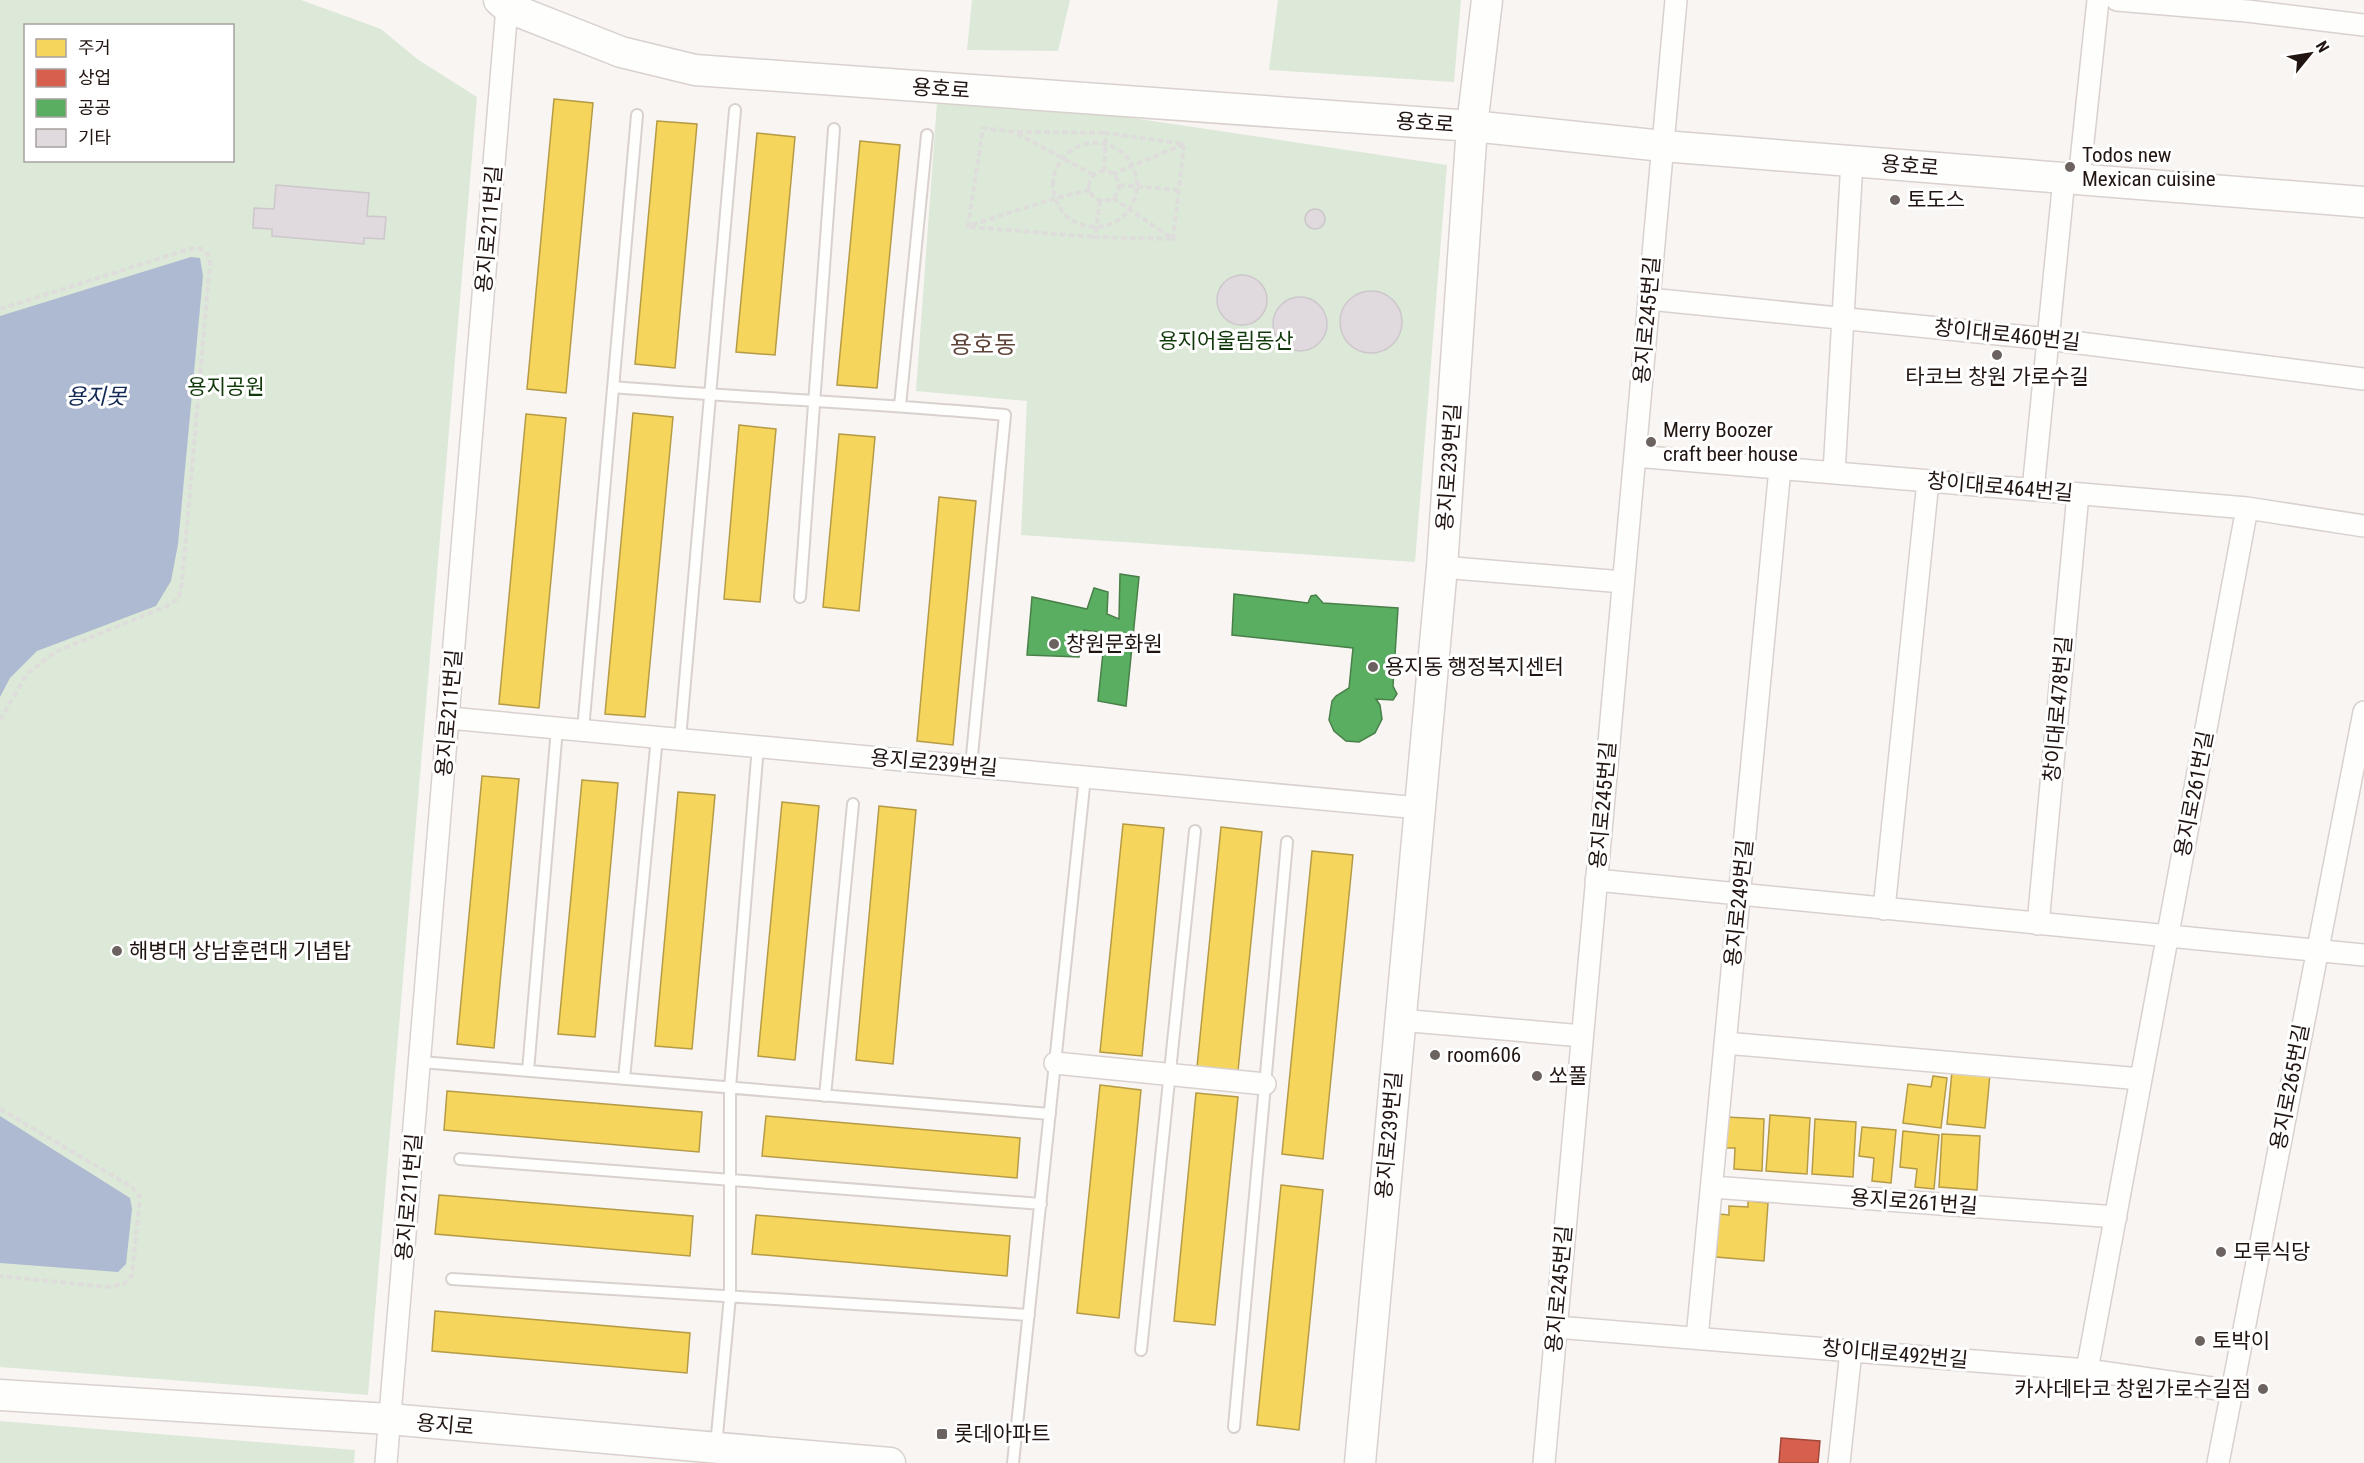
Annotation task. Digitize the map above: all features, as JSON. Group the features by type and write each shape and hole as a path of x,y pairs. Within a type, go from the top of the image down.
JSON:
{"street":[{"name":"용지로239번길","path":"1360,1463 1442,567 1472,126 1486,0"},
{"name":"용지로245번길","path":"1544,1463 1676,0"},
{"path":"2033,490 2048,339 2098,0"},
{"path":"2117,0 2248,5 2364,25"},
{"name":"용호로","path":"503,3 621,51 695,70 1472,126 1663,146 2364,202"},
{"name":"용지로211번길","path":"386,1463 449,718 503,3"},
{"path":"1834,473 1852,161"},
{"name":"창이대로460번길","path":"1649,299 2048,339 2364,379"},
{"name":"창이대로464번길","path":"1635,456 2247,508 2364,526"},
{"name":"용지로249번길","path":"1697,1338 1780,468"},
{"path":"1884,909 1928,481"},
{"name":"창이대로478번길","path":"2038,924 2078,494"},
{"name":"용지로261번길","path":"2087,1370 2247,508"},
{"path":"1442,567 1623,582"},
{"name":"용지로265번길","path":"2218,1463 2364,712"},
{"name":"용지로239번길","path":"449,718 1419,808"},
{"path":"1596,880 2364,955"},
{"path":"1400,1020 1582,1036"},
{"path":"1725,1043 2141,1079"},
{"path":"1055,1063 1265,1084"},
{"name":"용지로261번길","path":"1712,1187 2116,1217"},
{"name":"창이대로492번길","path":"1556,1328 2087,1370 2232,1390"},
{"path":"1839,1463 1851,1351"},
{"name":"용지로","path":"0,1395 389,1419 890,1463"}],"lane":[{"path":"680,739 735,110"},
{"path":"583,730 637,115"},
{"path":"800,597 834,129"},
{"path":"900,406 927,135"},
{"path":"613,387 1005,415 971,766"},
{"path":"528,1071 557,728"},
{"path":"624,1079 657,737"},
{"path":"716,1449 730,1296 730,1088 758,746"},
{"path":"1013,1463 1085,777"},
{"path":"825,1096 853,804"},
{"path":"1141,1350 1195,831"},
{"path":"1234,1427 1287,842"},
{"path":"421,1062 1050,1114"},
{"path":"460,1159 1041,1204"},
{"path":"452,1279 1029,1315"}],"path":[{"path":"968,226 983,128 1014,132 1106,133 1184,144"},
{"path":"1014,132 1094,175"},
{"path":"1104,171 1106,133"},
{"path":"1106,144 1126,156 1133,166 1137,187 1135,199 1130,209 1121,218 1110,224 1098,227 1084,225 1072,219 1062,210 1056,198 1054,184 1056,170 1063,158 1072,150 1083,145 1106,144"},
{"path":"1095,237 1100,200 1090,190 1090,182 1094,175 1104,171 1113,174 1184,144"},
{"path":"1173,239 1184,144"},
{"path":"1113,174 1119,185"},
{"path":"1119,185 1178,190"},
{"path":"1113,198 1119,185"},
{"path":"968,226 1056,198 1090,190"},
{"path":"1100,200 1113,198 1173,239"},
{"path":"968,226 1095,237 1173,239"},
{"path":"0,309 189,249 200,248 208,255 210,263 183,582 179,598 167,606 55,652 27,674 0,720"},
{"path":"0,1108 132,1187 140,1197 132,1275 124,1284 107,1287 0,1276"}],"green space":[{"name":"용지공원","path":"0,0 301,0 381,29 417,59 477,97 368,1395 0,1367"},
{"path":"972,0 1070,0 1058,51 967,50"},
{"path":"1278,0 1461,0 1454,82 1269,70"},
{"name":"용지어울림동산","path":"938,89 1447,165 1415,562 1021,535 1027,401 916,391"},
{"path":"0,1421 355,1450 354,1463 0,1463"}],"water":[{"name":"용지못","path":"191,257 200,258 203,276 178,544 171,581 156,606 37,651 10,678 0,697 0,316"},
{"path":"0,1116 130,1198 132,1209 126,1264 118,1272 0,1263"}],"building: 주거":[{"path":"554,99 593,103 566,393 527,389"},
{"path":"657,121 697,124 675,368 635,364"},
{"path":"757,133 795,137 775,355 736,352"},
{"path":"860,141 900,145 877,388 837,385"},
{"path":"633,413 673,417 645,717 605,714"},
{"path":"526,414 566,418 539,708 499,704"},
{"path":"739,425 776,429 760,602 724,599"},
{"path":"839,434 875,437 859,611 823,607"},
{"path":"939,497 976,501 953,745 917,741"},
{"path":"482,776 519,779 494,1048 457,1044"},
{"path":"582,780 618,783 595,1037 558,1034"},
{"path":"678,792 715,795 692,1049 655,1046"},
{"path":"782,802 819,806 795,1060 758,1056"},
{"path":"879,806 916,810 893,1064 856,1060"},
{"path":"1123,824 1164,828 1142,1056 1100,1052"},
{"path":"1221,827 1262,832 1238,1071 1197,1067"},
{"path":"1312,851 1353,855 1323,1159 1282,1154"},
{"path":"1952,1071 1990,1074 1985,1128 1947,1124"},
{"path":"1933,1076 1947,1078 1941,1128 1903,1123 1908,1084 1931,1087"},
{"path":"1100,1085 1141,1090 1119,1318 1077,1313"},
{"path":"447,1091 702,1112 699,1152 444,1130"},
{"path":"1196,1093 1238,1097 1215,1325 1174,1321"},
{"path":"1770,1115 1810,1118 1807,1174 1766,1171"},
{"path":"766,1116 1020,1138 1017,1178 762,1156"},
{"path":"1726,1117 1764,1119 1762,1171 1734,1169 1735,1148 1725,1148"},
{"path":"1815,1119 1856,1122 1853,1177 1812,1174"},
{"path":"1862,1127 1896,1130 1891,1183 1872,1181 1874,1158 1859,1156"},
{"path":"1903,1131 1939,1135 1934,1189 1915,1187 1917,1169 1900,1167"},
{"path":"1942,1134 1980,1136 1977,1190 1939,1187"},
{"path":"1281,1185 1323,1190 1299,1430 1257,1425"},
{"path":"439,1195 693,1216 690,1256 435,1234"},
{"path":"1748,1201 1768,1203 1764,1261 1716,1257 1719,1214 1729,1215 1729,1206 1748,1207"},
{"path":"756,1215 1010,1236 1007,1276 752,1254"},
{"path":"435,1311 690,1333 687,1373 432,1351"}],"building: 상업":[{"path":"1781,1438 1820,1441 1818,1463 1779,1463"}],"building: 공공":[{"name":"창원문화원","path":"1120,574 1139,577 1126,706 1098,701 1105,633 1084,630 1079,657 1027,655 1032,597 1087,609 1094,588 1108,592 1107,614 1119,619"},
{"name":"용지동 행정복지센터","path":"1234,594 1308,603 1311,596 1316,595 1323,603 1398,608 1393,686 1397,694 1393,700 1376,699 1380,705 1382,719 1375,733 1359,742 1346,741 1334,731 1329,720 1332,701 1349,688 1353,648 1232,635"}],"building: 기타":[{"path":"276,185 369,193 367,216 386,217 384,239 364,238 364,244 272,236 272,229 253,228 254,208 274,209"},
{"path":"1311,209 1319,209 1325,215 1325,223 1319,229 1311,229 1305,223 1305,215"},
{"path":"1237,275 1247,275 1260,282 1267,295 1267,305 1260,318 1247,325 1237,325 1228,321 1221,314 1217,305 1217,295 1221,286 1228,279"},
{"path":"1365,291 1377,291 1393,300 1400,310 1402,322 1400,334 1393,344 1377,353 1365,353 1354,348 1345,339 1340,328 1340,316 1345,305 1354,296"},
{"path":"1300,297 1310,299 1319,305 1325,314 1327,324 1325,334 1319,343 1310,349 1300,351 1290,349 1281,343 1275,334 1273,324 1275,314 1281,305 1290,299"}],"place":[{"name":"Todos new Mexican cuisine","path":"2070,167"},
{"name":"토도스","path":"1895,200"},
{"name":"타코브 창원 가로수길","path":"1997,355"},
{"name":"Merry Boozer craft beer house","path":"1651,442"},
{"name":"창원문화원","path":"1054,644"},
{"name":"용지동 행정복지센터","path":"1373,667"},
{"name":"해병대 상남훈련대 기념탑","path":"117,951"},
{"name":"room606","path":"1435,1055"},
{"name":"쏘풀","path":"1537,1076"},
{"name":"모루식당","path":"2221,1252"},
{"name":"토박이","path":"2200,1341"},
{"name":"카사데타코 창원가로수길점","path":"2263,1389"},
{"name":"롯데아파트","path":"942,1434"}],"district":[{"name":"용호동","path":"983,345"}]}
